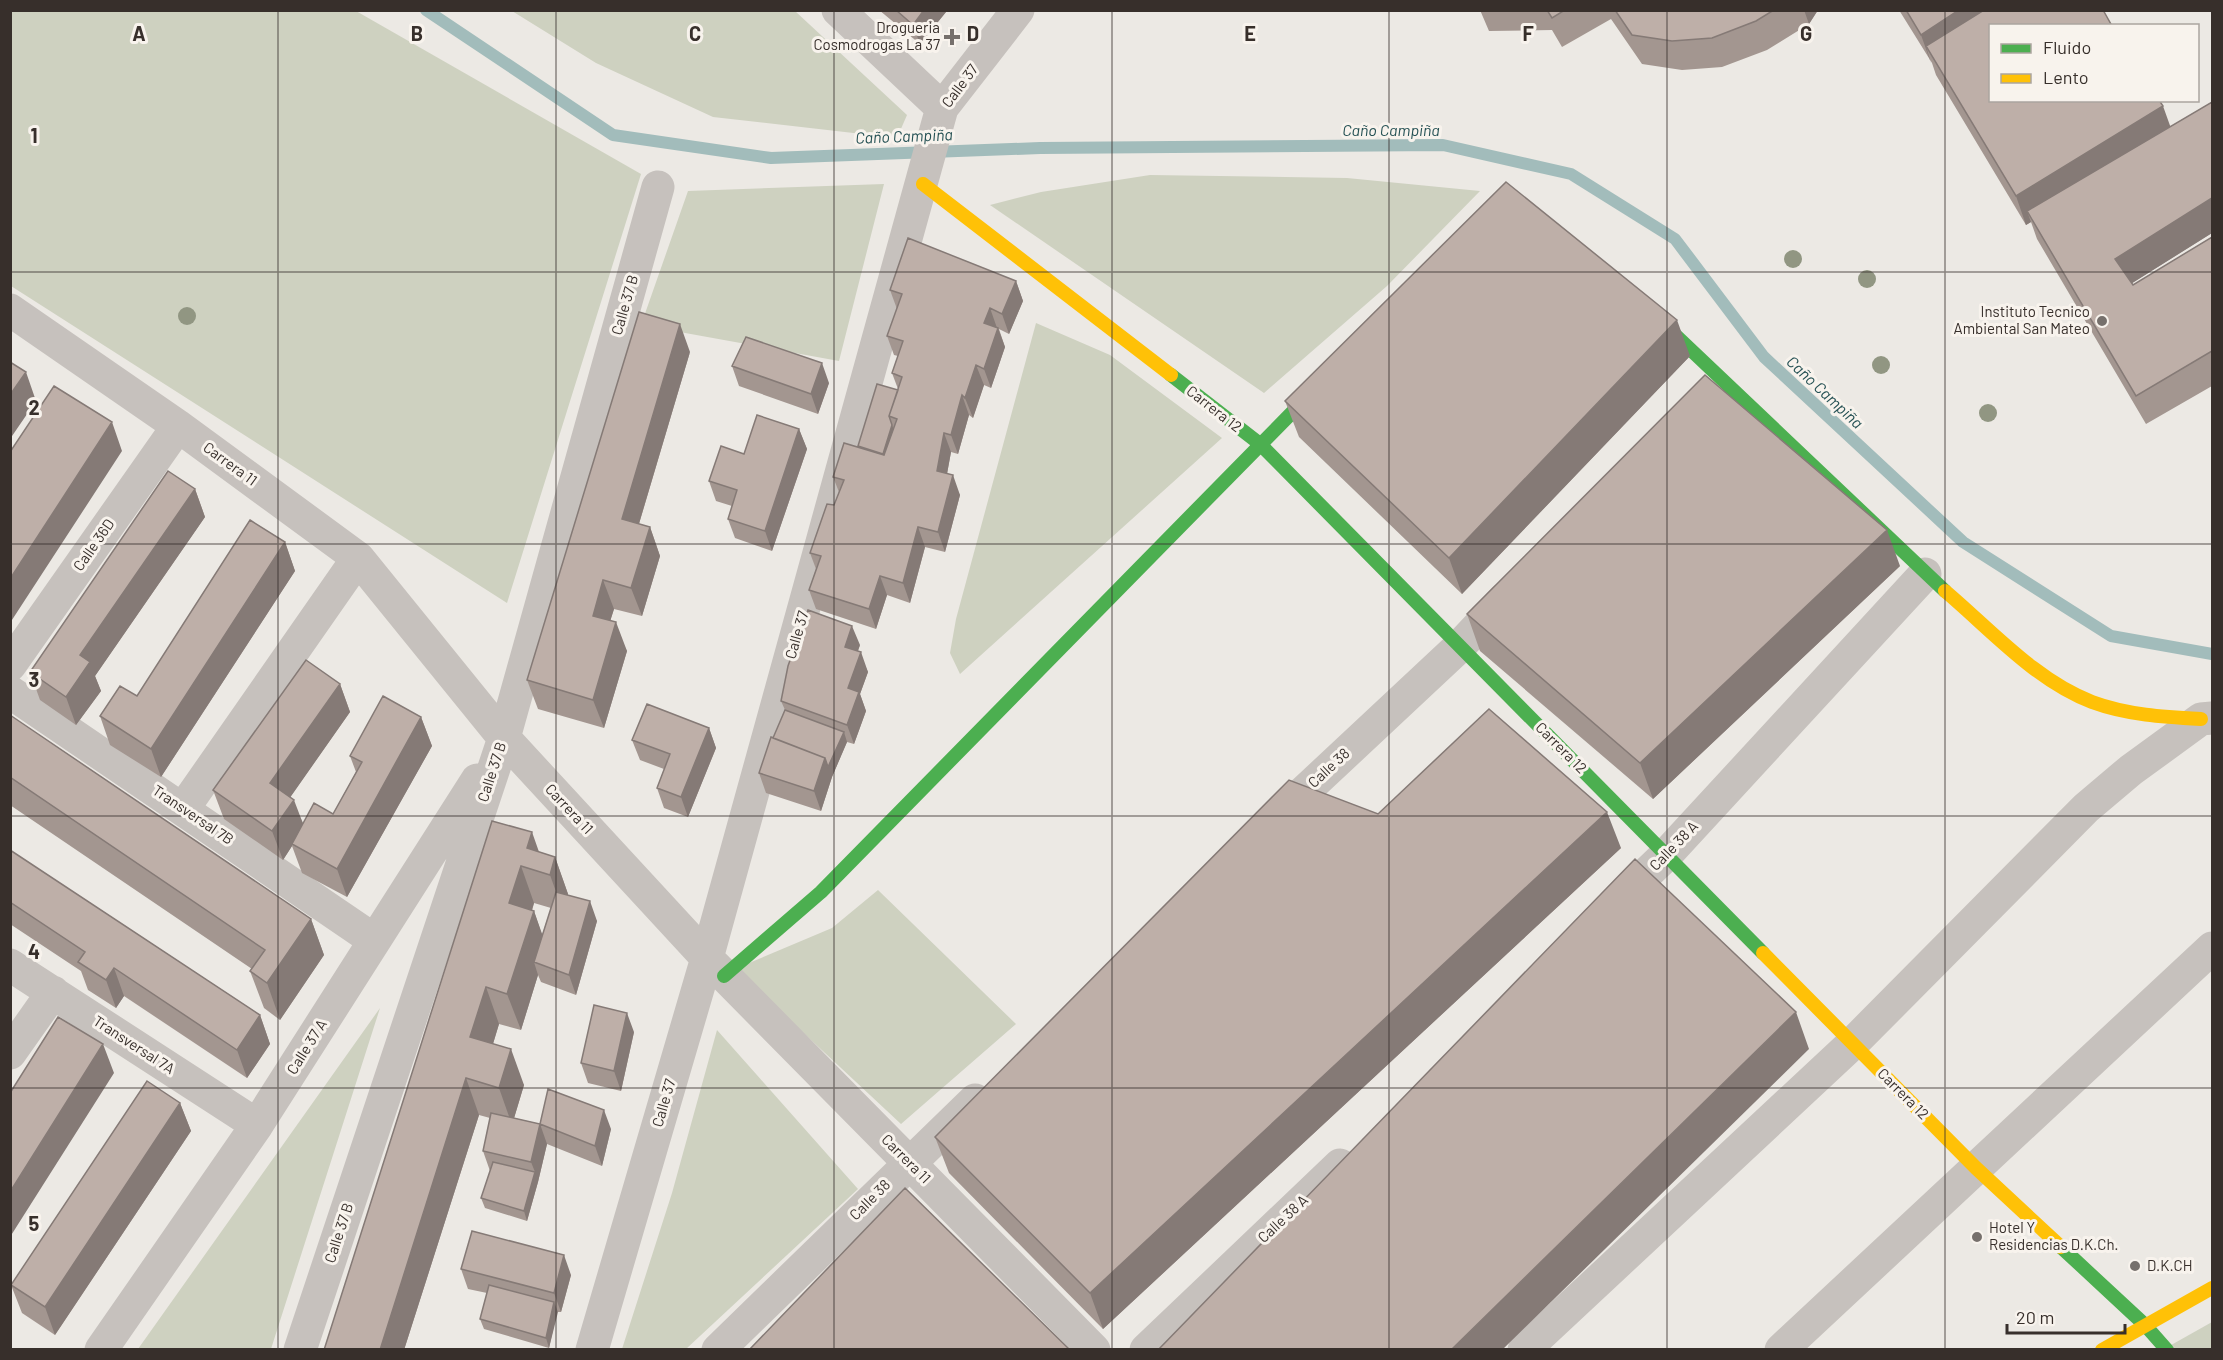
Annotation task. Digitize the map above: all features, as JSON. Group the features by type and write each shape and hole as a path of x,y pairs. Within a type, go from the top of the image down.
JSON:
{"street":[{"path":"838,10 940,115"},
{"name":"Calle 37","path":"592,1350 716,967 940,115 1018,10"},
{"name":"Carrera 12","path":"925,176 1260,444 1976,1168 2145,1325 2167,1350"},
{"name":"Calle 37 B","path":"300,1350 504,738 658,187"},
{"path":"1639,301 1718,373 1925,574 2033,665 2076,696 2126,713 2207,719"},
{"name":"Carrera 11","path":"10,310 178,426 358,558 504,738 716,967 1094,1350"},
{"path":"716,967 821,892 1334,370"},
{"path":"1694,398 1718,373"},
{"name":"Calle 36D","path":"10,664 178,426"},
{"path":"183,809 358,558"},
{"name":"Calle 38 A","path":"1597,921 1666,855 1925,574"},
{"name":"Calle 38","path":"1250,842 1460,646 1524,578"},
{"name":"Transversal 7B","path":"10,692 374,940"},
{"path":"1524,1350 1853,1043 2086,808 2131,770 2207,719"},
{"name":"Calle 37 A","path":"101,1350 257,1125 504,738"},
{"path":"1781,1350 2212,948"},
{"name":"Transversal 7A","path":"10,965 257,1125"},
{"path":"10,1053 52,992"},
{"name":"Calle 38","path":"718,1350 996,1080"},
{"name":"Calle 38 A","path":"1146,1350 1362,1144"},
{"path":"2102,1350 2212,1288"}],"green space":[{"path":"10,11 356,11 641,174 507,603 11,286"},
{"path":"512,11 795,11 907,115 897,138 713,117 596,63"},
{"path":"1150,175 1347,178 1480,191 1387,286 1264,393 990,205 1041,192"},
{"path":"884,184 839,361 641,325 688,191"},
{"path":"1036,323 1110,355 1222,438 960,674 950,653 956,619"},
{"path":"878,890 1016,1024 901,1124 735,969 832,928"},
{"path":"380,1008 271,1349 138,1349"},
{"path":"717,1030 858,1189 686,1349 622,1349 672,1193"},
{"path":"2212,1322 2212,1349 2164,1349"}],"building":[{"path":"896,10 924,10 913,25"},
{"path":"1547,10 1565,10 1552,18"},
{"path":"1615,10 1774,10 1756,21 1712,38 1672,41 1632,35"},
{"path":"1906,10 1959,10 1921,35"},
{"path":"1984,10 2103,10 2111,24 1989,24 1989,102 2160,102 2163,106 2016,196 1926,46"},
{"path":"2212,102 2212,198 2115,259 2133,285 2212,237 2212,351 2136,396 2027,211"},
{"path":"1506,182 1677,320 1449,558 1285,401"},
{"path":"908,238 1016,281 1002,314 990,308 984,323 998,328 984,369 976,365 965,398 962,395 951,435 944,433 937,471 953,475 938,532 918,527 903,583 880,576 869,609 809,590 821,556 810,553 827,504 834,505 844,480 833,477 844,443 884,455 897,419 889,416 902,377 892,373 903,341 887,336 902,294 890,290"},
{"path":"639,312 680,324 622,519 650,527 631,588 603,580 593,616 616,622 593,700 527,680"},
{"path":"746,337 822,363 811,394 732,366"},
{"path":"10,362 26,372 10,395"},
{"path":"1705,375 1887,530 1640,763 1467,614"},
{"path":"877,384 898,390 889,416 892,425 883,454 858,446"},
{"path":"54,386 112,422 10,579 10,452"},
{"path":"757,415 799,429 765,531 728,519 737,490 709,481 721,446 744,454"},
{"path":"168,471 195,489 80,655 90,662 66,697 30,672"},
{"path":"250,520 285,542 151,749 100,716 120,686 137,696"},
{"path":"808,610 852,626 845,647 861,652 848,688 859,692 847,725 781,701 788,666"},
{"path":"306,660 340,684 270,783 294,800 272,831 213,790"},
{"path":"383,696 421,717 337,869 292,844 314,803 333,814 362,762 350,756"},
{"path":"647,704 709,728 681,797 657,788 670,754 632,740"},
{"path":"1489,709 1607,812 1090,1293 935,1137 1289,780 1378,814"},
{"path":"785,710 844,732 828,767 825,758 773,738"},
{"path":"10,715 311,919 267,983 250,971 265,950 10,777"},
{"path":"771,737 825,758 814,791 759,773"},
{"path":"492,821 532,832 527,848 555,857 550,875 521,866 509,903 534,911 507,994 486,987 470,1037 511,1049 499,1088 466,1078 380,1350 324,1350"},
{"path":"10,850 260,1015 237,1050 114,968 106,980 78,962 85,952 10,902"},
{"path":"1635,859 1796,1012 1451,1350 1158,1350"},
{"path":"556,892 590,901 569,975 534,962"},
{"path":"594,1005 627,1013 614,1071 581,1063"},
{"path":"58,1017 103,1044 10,1192 10,1093"},
{"path":"147,1081 180,1103 45,1307 11,1285"},
{"path":"548,1089 604,1110 595,1146 540,1124"},
{"path":"491,1113 540,1124 531,1162 483,1151"},
{"path":"493,1162 535,1172 524,1211 481,1198"},
{"path":"905,1188 1070,1350 749,1350"},
{"path":"472,1231 564,1255 554,1293 461,1269"},
{"path":"489,1285 554,1302 546,1338 480,1319"}],"waterway":[{"name":"Caño Campiña","path":"426,10 613,135 771,158 1040,148 1443,145 1571,174 1675,239 1764,357 1963,542 2111,636 2212,654"}],"traffic: fast":[{"path":"1652,313 1945,591"},
{"path":"1171,375 1260,444 1763,953"},
{"path":"724,976 821,892 1323,381"},
{"path":"2061,1247 2145,1325 2167,1350"}],"traffic: slow":[{"path":"923,184 1171,375"},
{"path":"1945,591 2014,653 2071,693 2092,702 2132,713 2201,719"},
{"path":"1763,953 1976,1168 2061,1247"},
{"path":"2102,1350 2212,1288"}],"place":[{"name":"Drogueria Cosmodrogas La 37","path":"952,37"},
{"name":"Instituto Tecnico Ambiental San Mateo","path":"2102,321"},
{"name":"Hotel Y Residencias D.K.Ch.","path":"1977,1237"},
{"name":"D.K.CH","path":"2135,1266"}]}
